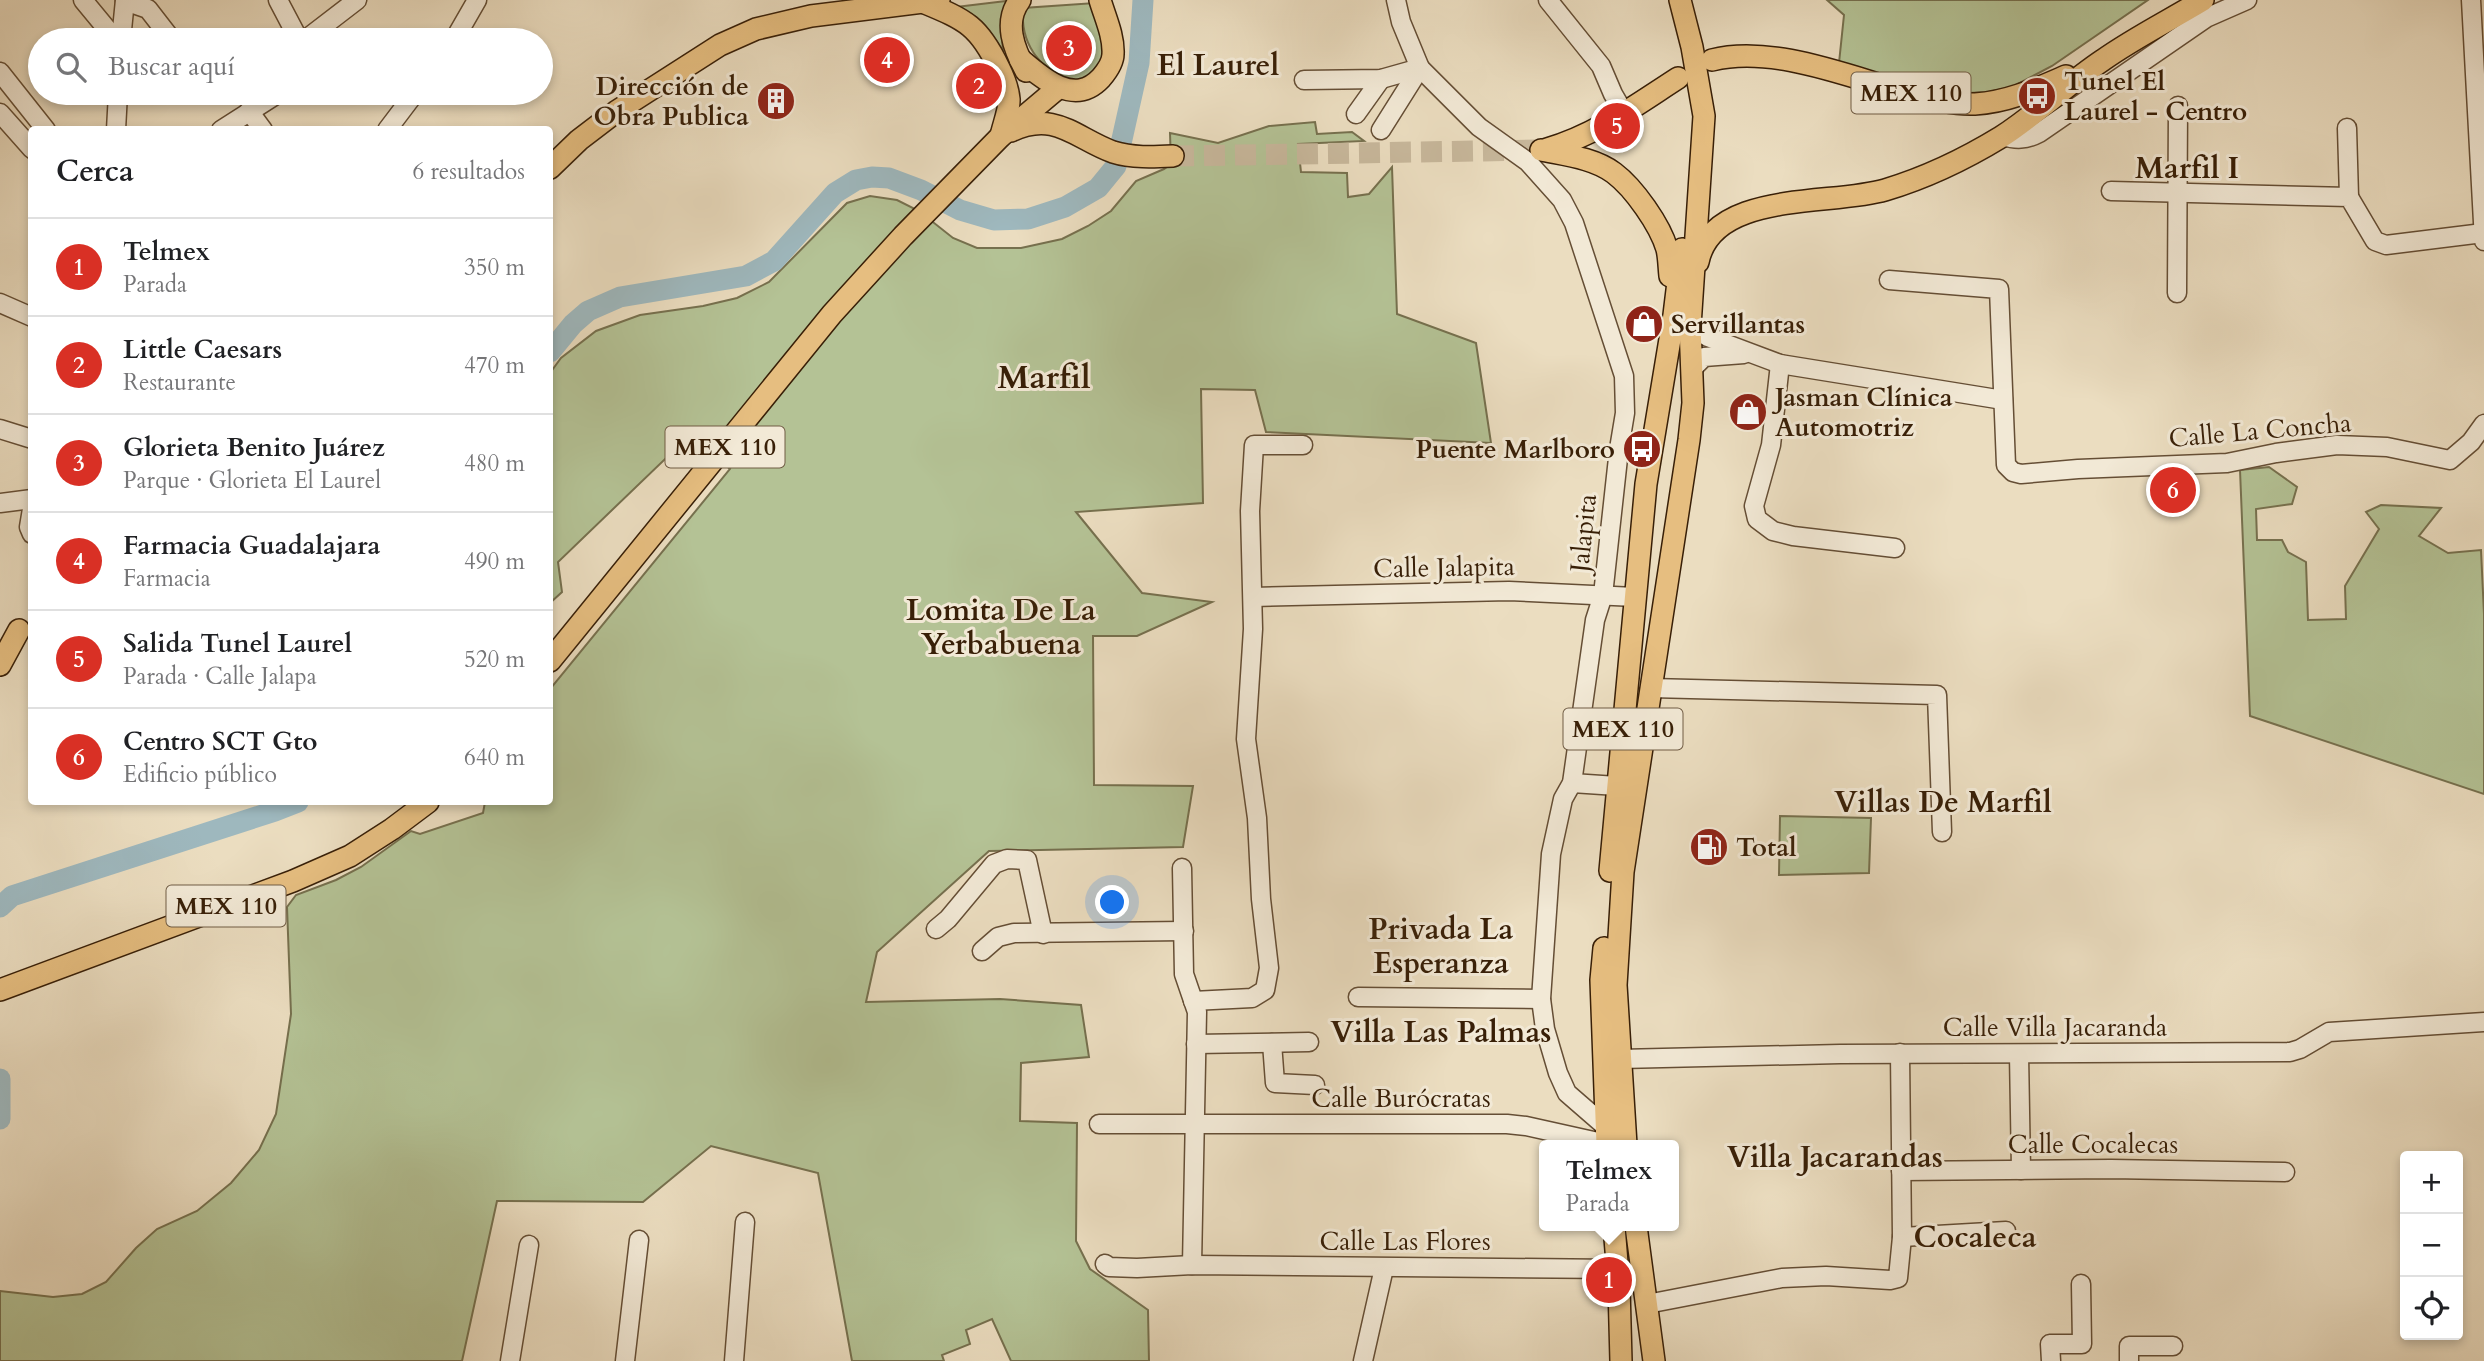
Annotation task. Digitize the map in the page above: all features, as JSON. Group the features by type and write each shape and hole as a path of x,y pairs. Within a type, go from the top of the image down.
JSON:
{"main road":[{"name":"MEX 110","path":"1020,0 1010,31 1020,59 1051,95 1068,128"},
{"path":"1001,136 1051,95 1087,88 1098,81 1108,69 1113,56 1100,0"},
{"name":"MEX 110","path":"1611,1140 1601,980 1646,484 1682,320 1690,173 1690,92 1675,19 1668,0"},
{"name":"MEX 110","path":"1679,0 1692,47 1704,116 1692,295"},
{"path":"1692,0 1706,52 1704,116"},
{"name":"MEX 110","path":"1712,60 1744,55 1781,60 1934,99 1973,104 2032,92 2104,58 2203,0"},
{"path":"553,166 579,139 617,111 719,46 812,8 932,2 968,22 981,35 1006,83 1010,102 1001,136"},
{"name":"MEX 110","path":"1611,1140 1620,1059 1616,985 1623,872 1689,440 1693,403 1691,370 1682,320 1692,295 1700,254 1706,243 1726,222 1740,214 1761,208 1885,190 1963,159 2002,136 2104,58"},
{"path":"1678,78 1579,138 1541,150 1587,161 1614,173 1644,207 1659,228 1667,250 1682,320"},
{"name":"MEX 110","path":"553,658 832,314 903,236 1001,136 1018,128 1044,124 1068,128 1114,152 1134,156 1173,156"},
{"path":"0,643 25,626"},
{"path":"0,665 25,626"},
{"name":"MEX 110","path":"6,988 293,881 349,856 392,830 424,805"},
{"path":"1614,1231 1617,1269 1629,1336 1640,1361"},
{"path":"1622,1361 1629,1336 1629,1240 1632,1231"},
{"path":"1635,1231 1654,1361"}],"street":[{"path":"83,0 108,28"},
{"path":"278,0 293,28"},
{"path":"461,28 477,0"},
{"path":"1395,0 1420,68"},
{"path":"1548,0 1601,66 1624,113"},
{"path":"2002,136 2028,139 2039,133 2206,18 2247,0"},
{"path":"2471,0 2484,241"},
{"path":"121,28 125,1 148,9 163,28"},
{"path":"320,28 354,1"},
{"path":"1304,79 1381,79 1420,68"},
{"path":"1381,130 1420,68"},
{"name":"Jalapita","path":"1420,68 1479,127 1528,162 1562,200 1574,223 1624,376 1625,413 1603,595 1593,632 1572,783 1563,799 1551,854 1541,999 1545,1029 1567,1093 1611,1140"},
{"path":"0,72 43,126"},
{"path":"1356,114 1381,79"},
{"path":"116,126 117,105"},
{"path":"227,126 259,105"},
{"path":"390,126 406,105"},
{"path":"2177,293 2178,106"},
{"path":"249,111 260,126"},
{"path":"0,113 28,144"},
{"path":"2347,128 2349,197 2375,241 2386,246 2483,233"},
{"path":"2111,191 2349,197"},
{"path":"1682,320 1708,337 1780,364 2003,400 1999,289 1889,280"},
{"path":"0,303 28,315"},
{"path":"1691,370 1704,357 1751,353"},
{"path":"1780,364 1771,445 1754,513 1757,519 1783,534 1895,548"},
{"name":"Calle La Concha","path":"2003,400 2006,466 2013,472 2033,474 2078,469 2227,463 2337,444 2387,447 2450,460 2471,442 2484,424"},
{"path":"0,429 28,438"},
{"path":"1195,1007 1252,998 1265,990 1269,968 1261,899 1257,818 1246,739 1253,597 1250,511 1254,445 1303,444"},
{"path":"0,503 28,500"},
{"name":"Calle Jalapita","path":"1253,597 1509,591 1635,597"},
{"path":"1651,688 1937,695 1942,832"},
{"path":"1572,783 1617,786"},
{"path":"936,929 948,919 994,864 1007,859 1027,860 1043,934"},
{"path":"1182,868 1184,974 1195,1007 1196,1044 1192,1265"},
{"path":"982,951 998,937 1014,933 1184,931"},
{"path":"1357,997 1541,999"},
{"name":"Calle Villa Jacaranda","path":"1620,1059 1900,1053 2290,1052 2329,1032 2484,1022"},
{"path":"1196,1044 1309,1042"},
{"path":"1272,1043 1275,1083 1315,1085"},
{"path":"1647,1304 1782,1278 1898,1278 1902,1237 1900,1053"},
{"path":"2019,1054 2021,1170"},
{"name":"Calle Burócratas","path":"1099,1124 1507,1124 1611,1140"},
{"name":"Calle Cocalecas","path":"1901,1171 2285,1172"},
{"path":"734,1361 745,1222"},
{"path":"1902,1237 2006,1231"},
{"path":"625,1361 639,1240"},
{"path":"510,1361 529,1245"},
{"name":"Calle Las Flores","path":"1105,1264 1109,1267 1129,1268 1192,1265 1617,1269"},
{"path":"1363,1361 1384,1268"},
{"path":"2051,1361 2050,1344 2082,1343 2081,1284"},
{"path":"2129,1361 2129,1346 2173,1346"}],"green space":[{"path":"1827,0 2148,0 2052,66 2012,87 1988,92 1947,94 1839,63 1844,15"},
{"path":"1006,1 1001,26 1003,51 978,19 956,7"},
{"path":"1095,3 1106,43 1099,73 1067,85 1033,52 1025,33 1023,8"},
{"path":"1315,122 1317,134 1352,132 1364,141 1298,144 1301,172 1347,173 1348,197 1369,194 1392,167 1397,314 1476,343 1491,443 1266,432 1255,390 1201,389 1203,503 1076,512 1142,593 1212,602 1137,636 1093,636 1094,785 1193,786 1183,847 989,851 877,952 866,1002 1000,999 1081,1005 1089,1057 1021,1063 1020,1121 1077,1123 1076,1241 1090,1269 1148,1310 1149,1361 1011,1361 992,1319 966,1330 970,1344 942,1355 944,1361 852,1361 818,1173 711,1146 643,1202 497,1201 462,1361 0,1361 0,1291 53,1297 82,1294 106,1282 157,1229 197,1211 231,1183 259,1150 276,1114 291,1014 287,907 296,895 361,867 411,831 420,834 483,813 484,805 553,805 553,685 730,469 690,435 558,562 562,592 553,600 553,369 561,358 596,331 640,315 737,298 769,282 847,203 870,196 897,200 919,211 953,238 977,248 1021,248 1062,239 1111,211 1136,181 1171,164 1170,133 1218,143 1269,126"},
{"path":"2269,467 2297,487 2292,504 2256,509 2257,540 2282,540 2288,552 2306,562 2308,620 2346,619 2345,586 2379,529 2366,512 2381,505 2441,508 2419,536 2448,553 2481,550 2484,614 2484,794 2250,716 2240,470"},
{"path":"1780,816 1871,818 1869,873 1779,875"}],"waterway":[{"path":"553,348 588,311 620,297 746,276 774,261 835,193 856,180 889,178 921,190 960,210 994,220 1028,219 1065,207 1098,188 1116,166 1139,63 1143,0"},
{"path":"0,907 12,896 290,805"},
{"path":"0,1079 0,1119"}],"tunnel":[{"path":"1173,156 1541,150"}],"place":[{"name":"Glorieta Benito Juárez","path":"1069,48"},
{"name":"Farmacia Guadalajara","path":"887,60"},
{"name":"Little Caesars","path":"979,86"},
{"name":"Tunel El Laurel - Centro","path":"2037,96"},
{"name":"Dirección de Obra Publica","path":"776,101"},
{"name":"Salida Tunel Laurel","path":"1617,126"},
{"name":"Servillantas","path":"1644,324"},
{"name":"Jasman Clínica Automotriz","path":"1748,412"},
{"name":"Puente Marlboro","path":"1642,449"},
{"name":"Centro SCT Gto","path":"2173,490"},
{"name":"Total","path":"1709,847"},
{"name":"Telmex","path":"1609,1280"}],"district":[{"name":"El Laurel","path":"1218,65"},
{"name":"Marfil I","path":"2187,168"},
{"name":"Marfil","path":"1044,376"},
{"name":"Lomita De La Yerbabuena","path":"1001,627"},
{"name":"Villas De Marfil","path":"1943,802"},
{"name":"Privada La Esperanza","path":"1441,946"},
{"name":"Villa Las Palmas","path":"1441,1032"},
{"name":"Villa Jacarandas","path":"1835,1157"},
{"name":"Cocaleca","path":"1975,1237"}]}
